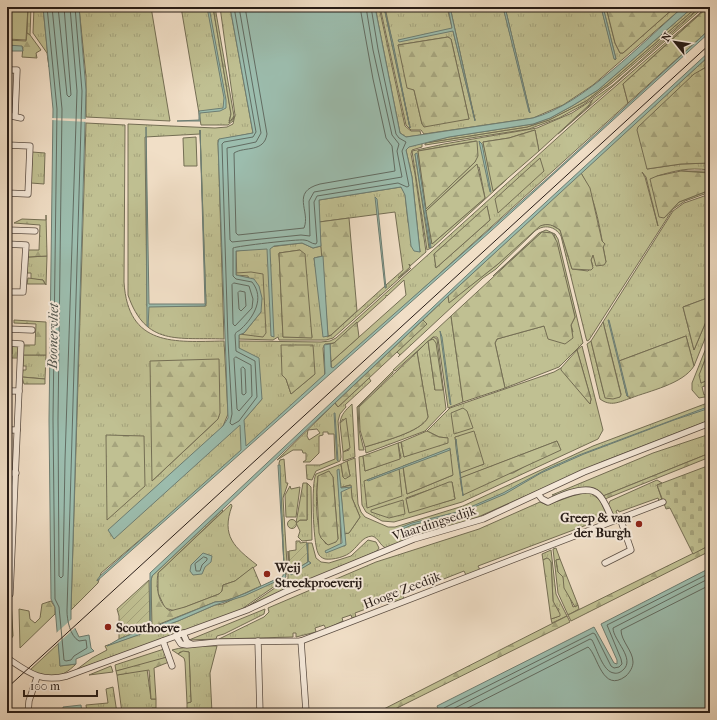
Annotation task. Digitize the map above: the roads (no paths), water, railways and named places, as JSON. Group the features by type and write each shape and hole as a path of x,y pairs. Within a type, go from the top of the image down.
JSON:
{"street":[{"path":"7,70 18,70 15,116"},
{"path":"7,115 21,118"},
{"path":"7,145 30,146 28,194 7,193"},
{"path":"7,230 35,231"},
{"path":"7,244 26,245 23,292 7,292"},
{"path":"7,329 32,330"},
{"path":"7,343 21,344 16,473 9,555 10,594"},
{"path":"7,391 19,391"},
{"name":"Vlaardingsedijk","path":"37,677 52,679 67,676 247,610 285,592 414,539 483,519 630,453 710,423"},
{"path":"7,430 17,430"},
{"path":"7,473 16,473"},
{"path":"538,494 548,502 576,492 591,490 601,496 613,521"},
{"path":"544,491 552,500"},
{"name":"Hooge Zeedijk","path":"191,644 301,641 663,502"},
{"path":"605,563 631,550 620,518"},
{"path":"182,634 187,642 191,644"},
{"path":"176,636 183,645 191,644"},
{"path":"163,641 172,666"},
{"path":"258,641 260,713"},
{"path":"300,713 306,710 301,641"},
{"path":"7,658 37,677 29,701 28,713"}],"water":[{"name":"Boonervliet","path":"43,7 79,7 86,90 71,620 79,637 89,635 91,648 94,651 76,659 76,664 60,666 55,607 51,599 49,420 53,109"},
{"path":"207,7 209,7 226,100 226,108 220,111 200,113 200,121 177,121 199,120 199,111 223,108 224,98"},
{"path":"230,7 375,7 400,133 406,137 533,118 552,111 572,100 612,71 683,7 693,7 598,90 550,118 533,124 449,137 409,147 406,150 412,177 420,252 414,251 411,246 405,195 401,187 319,200 321,246 313,248 302,243 274,246 270,249 274,337 271,336 267,249 236,251 236,275 254,279 259,286 262,298 261,312 244,333 239,335 239,348 259,358 262,399 244,420 246,446 325,374 324,345 330,344 331,367 333,368 550,176 710,29 710,32 491,231 97,581 100,576 241,450 240,425 114,539 108,530 223,426 228,418 218,143 219,139 253,133"},
{"path":"384,7 393,43 410,128"},
{"path":"448,7 450,7 475,121 453,31 399,42 398,40 452,28"},
{"path":"503,7 505,7 530,113 529,112"},
{"path":"601,7 603,7 616,59 614,59"},
{"path":"7,45 22,46 23,51 7,51"},
{"path":"710,51 710,55 448,296 152,576 151,626 154,627 215,602 226,601 246,593 283,576 284,570 286,577 244,596 215,605 178,621 107,646 119,639 150,627 150,573 482,261"},
{"path":"146,127 149,304 205,304 200,130 206,303 205,306 149,307 148,327 147,326"},
{"path":"479,141 482,144 491,192 490,192"},
{"path":"417,153 431,247 430,248 415,154"},
{"path":"375,197 377,199 386,288 385,288"},
{"path":"323,256 328,336 323,337 314,258"},
{"path":"609,320 628,396 627,396"},
{"path":"440,331 442,337 451,405 450,404"},
{"path":"710,406 710,408 584,454 541,473 505,494 460,513 412,525 391,534 389,532 412,523 461,511 503,493 545,470 579,455"},
{"path":"335,413 338,461 337,460"},
{"path":"456,439 463,495 463,496 456,448"},
{"path":"450,448 450,450 368,481 367,480"},
{"path":"278,465 280,465 284,565"},
{"path":"339,469 341,488 352,487 341,492 346,545 326,553 325,551 342,543 337,470"},
{"path":"307,543 308,561 311,563 291,575 290,573 308,562"},
{"path":"203,553 212,556 211,562 205,567 202,574 193,575 190,571 191,565"},
{"path":"710,568 710,713 440,713 437,706 594,627 614,663 617,664 617,660 601,624"},
{"path":"81,705 82,713 63,713 63,707"}],"tram line":[{"path":"7,688 710,44"}],"place":[{"name":"Greep & van der Burgh","path":"639,524"},
{"name":"Weij Streekproeverij","path":"267,574"},
{"name":"Scouthoeve","path":"108,627"}]}
